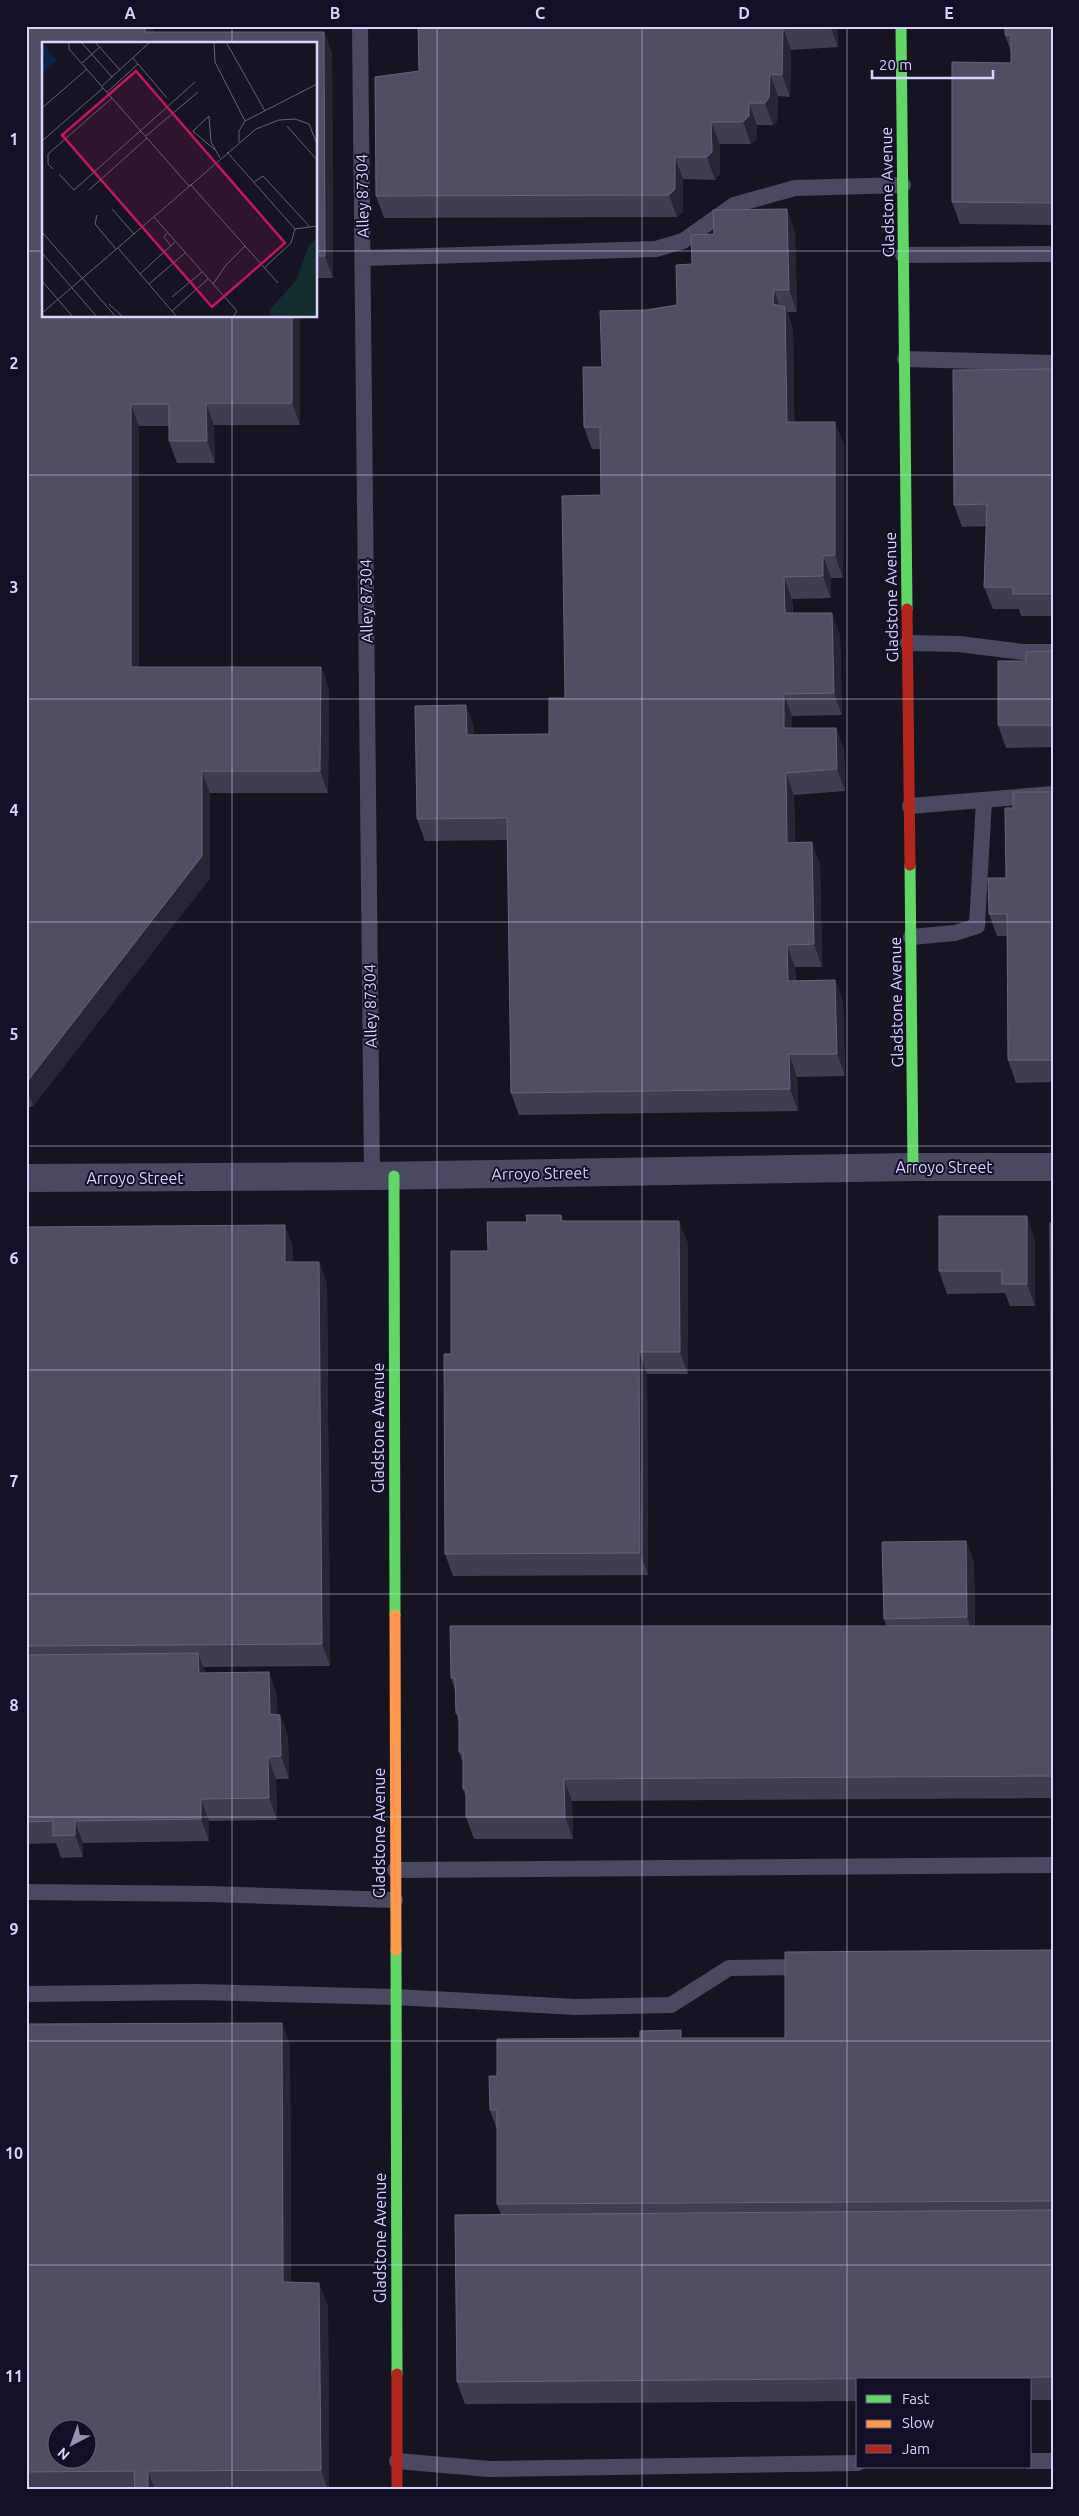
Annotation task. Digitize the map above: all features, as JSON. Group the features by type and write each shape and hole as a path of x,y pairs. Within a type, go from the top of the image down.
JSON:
{"street":[{"name":"Gladstone Avenue","path":"901,26 914,1167"},
{"name":"Arroyo Street","path":"26,1178 383,1176 914,1167 1053,1167"},
{"name":"Gladstone Avenue","path":"383,1176 395,1870 397,2490"}],"lane":[{"name":"Alley 87304","path":"360,26 363,258 383,1176"},
{"path":"363,258 656,248 683,241 734,205 795,188 903,184"},
{"path":"903,256 1053,254"},
{"path":"905,359 1053,363"},
{"path":"908,643 959,644 1023,652 1053,652"},
{"path":"910,806 1053,794"},
{"path":"911,938 955,933 977,926 984,800"},
{"path":"395,1870 1053,1864"},
{"path":"26,1892 209,1894 395,1900"},
{"path":"26,1994 200,1992 396,1997 576,2007 670,2005 729,1968 817,1967"},
{"path":"397,2461 489,2469 856,2464"},
{"path":"1032,2461 1053,2461"}],"building":[{"path":"26,26 145,26 145,32 324,32 325,256 318,256 318,42 42,42 42,318 292,318 292,403 206,403 207,441 169,441 169,404 131,404 131,667 321,667 320,771 202,771 202,856 26,1083"},
{"path":"418,26 804,26 783,28 782,75 770,74 769,98 765,103 749,103 749,116 743,122 711,122 712,152 707,157 675,157 675,189 669,195 376,196 375,77 419,71"},
{"path":"1005,26 1053,26 1053,203 952,202 952,62 1011,63 1011,35 1005,35"},
{"path":"787,209 789,290 774,290 773,304 785,307 787,422 835,422 835,555 823,556 823,576 784,577 785,613 832,613 834,693 784,694 784,728 836,728 837,769 786,773 787,843 812,842 814,944 787,945 788,981 835,980 837,1054 789,1054 790,1089 511,1093 507,818 417,819 415,706 466,705 467,735 549,734 549,698 565,698 562,496 601,495 600,427 584,427 583,367 602,367 600,311 646,310 677,305 676,265 692,264 691,235 714,234 713,210"},
{"path":"1053,369 1053,594 1013,594 1013,587 984,587 987,504 954,505 953,370"},
{"path":"1053,651 1053,725 998,725 998,661 1026,661 1026,652"},
{"path":"1013,792 1053,792 1053,1060 1008,1060 1007,914 989,914 988,878 1006,878 1005,808 1013,808"},
{"path":"526,1215 561,1215 561,1221 679,1221 680,1352 639,1352 640,1553 445,1554 444,1354 451,1354 451,1251 488,1251 487,1222 527,1222"},
{"path":"939,1216 1027,1216 1027,1284 1002,1284 1002,1271 939,1271"},
{"path":"1050,1223 1053,1223 1053,1776 564,1779 565,1817 466,1817 466,1789 463,1789 463,1752 459,1752 459,1714 456,1713 455,1678 451,1678 450,1626 1052,1626"},
{"path":"285,1225 285,1262 319,1262 322,1644 26,1646 26,1227"},
{"path":"966,1541 967,1617 884,1619 882,1542"},
{"path":"198,1653 199,1673 269,1672 270,1714 280,1715 281,1756 268,1757 269,1798 201,1799 201,1819 75,1821 75,1835 53,1836 53,1821 26,1822 26,1655"},
{"path":"1053,1950 1053,2201 497,2204 497,2110 490,2110 489,2076 497,2076 497,2039 640,2038 640,2031 681,2030 681,2038 785,2038 785,1952"},
{"path":"282,2023 283,2282 319,2283 321,2470 148,2471 148,2490 135,2490 134,2471 26,2472 26,2024"},
{"path":"1053,2210 1053,2377 457,2382 455,2215"}],"traffic: fast":[{"path":"901,26 907,609"},
{"path":"910,865 913,1167"},
{"path":"394,1176 395,1615"},
{"path":"396,1950 397,2374"}],"traffic: slow":[{"path":"395,1615 396,1950"}],"traffic: jam":[{"path":"907,609 910,865"},
{"path":"397,2374 397,2490"}]}
